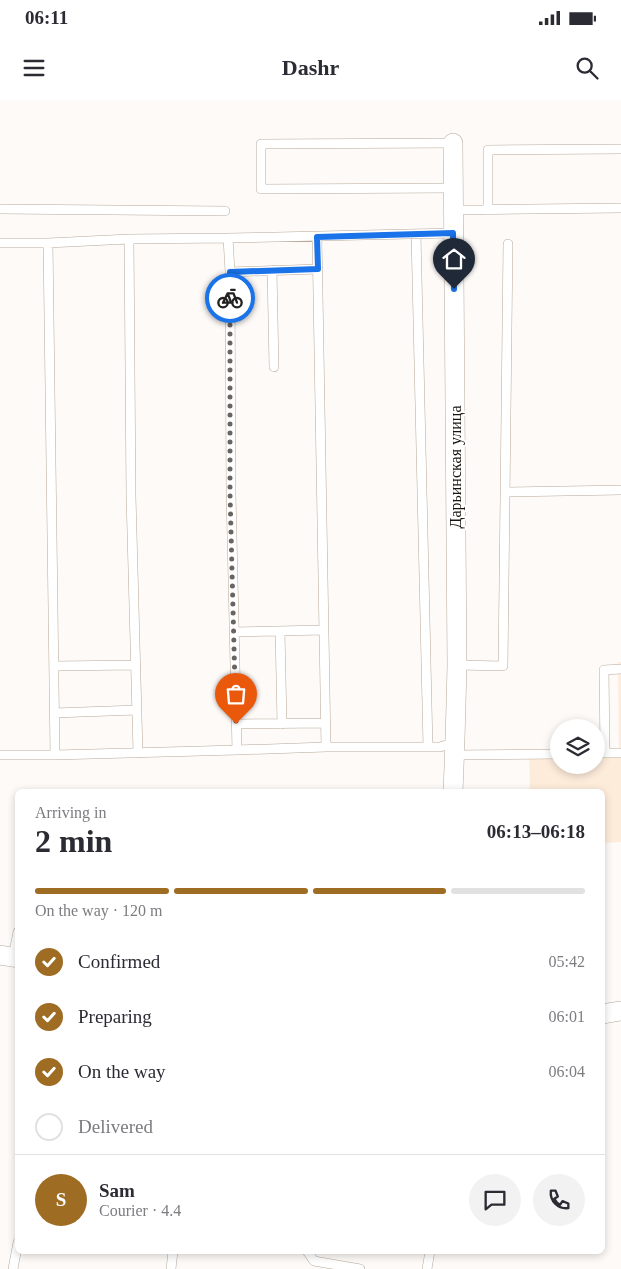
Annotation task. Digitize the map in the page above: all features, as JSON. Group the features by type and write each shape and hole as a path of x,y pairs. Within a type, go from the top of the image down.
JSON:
{"street":[{"name":"Дарьинская улица","path":"453,142 457,665 453,789"},
{"path":"605,1014 621,1011"}],"lane":[{"path":"453,142 262,144 261,189 453,188"},
{"path":"488,210 488,150 621,149"},
{"path":"453,210 621,208"},
{"path":"0,209 225,212"},
{"path":"0,243 453,233"},
{"path":"416,234 428,747"},
{"path":"317,237 326,747"},
{"path":"228,238 230,272 230,493 236,750"},
{"path":"129,239 131,496 138,753"},
{"path":"48,242 55,755"},
{"path":"457,665 503,666 508,244"},
{"path":"230,272 318,269"},
{"path":"272,270 274,367"},
{"path":"505,492 621,490"},
{"path":"234,632 324,630"},
{"path":"280,631 282,724"},
{"path":"54,666 136,665"},
{"path":"602,719 604,670 621,669"},
{"path":"54,713 137,710"},
{"path":"236,724 326,723"},
{"path":"0,755 326,747 440,747 550,754"},
{"path":"605,753 621,753"},
{"path":"10,957 15,941"},
{"path":"13,1269 16,1254"},
{"path":"171,1269 174,1254"},
{"path":"309,1254 314,1261 360,1269"},
{"path":"426,1269 429,1254"}],"shaded area":[{"path":"618,662 621,662 621,842 605,843 605,789 530,789 529,756 550,756 550,774 605,774 605,755 619,755"}],"way so far":[{"path":"230,298 230,493 236,724"}],"route":[{"path":"230,298 230,272 318,269 317,237 453,233 454,289"}]}
